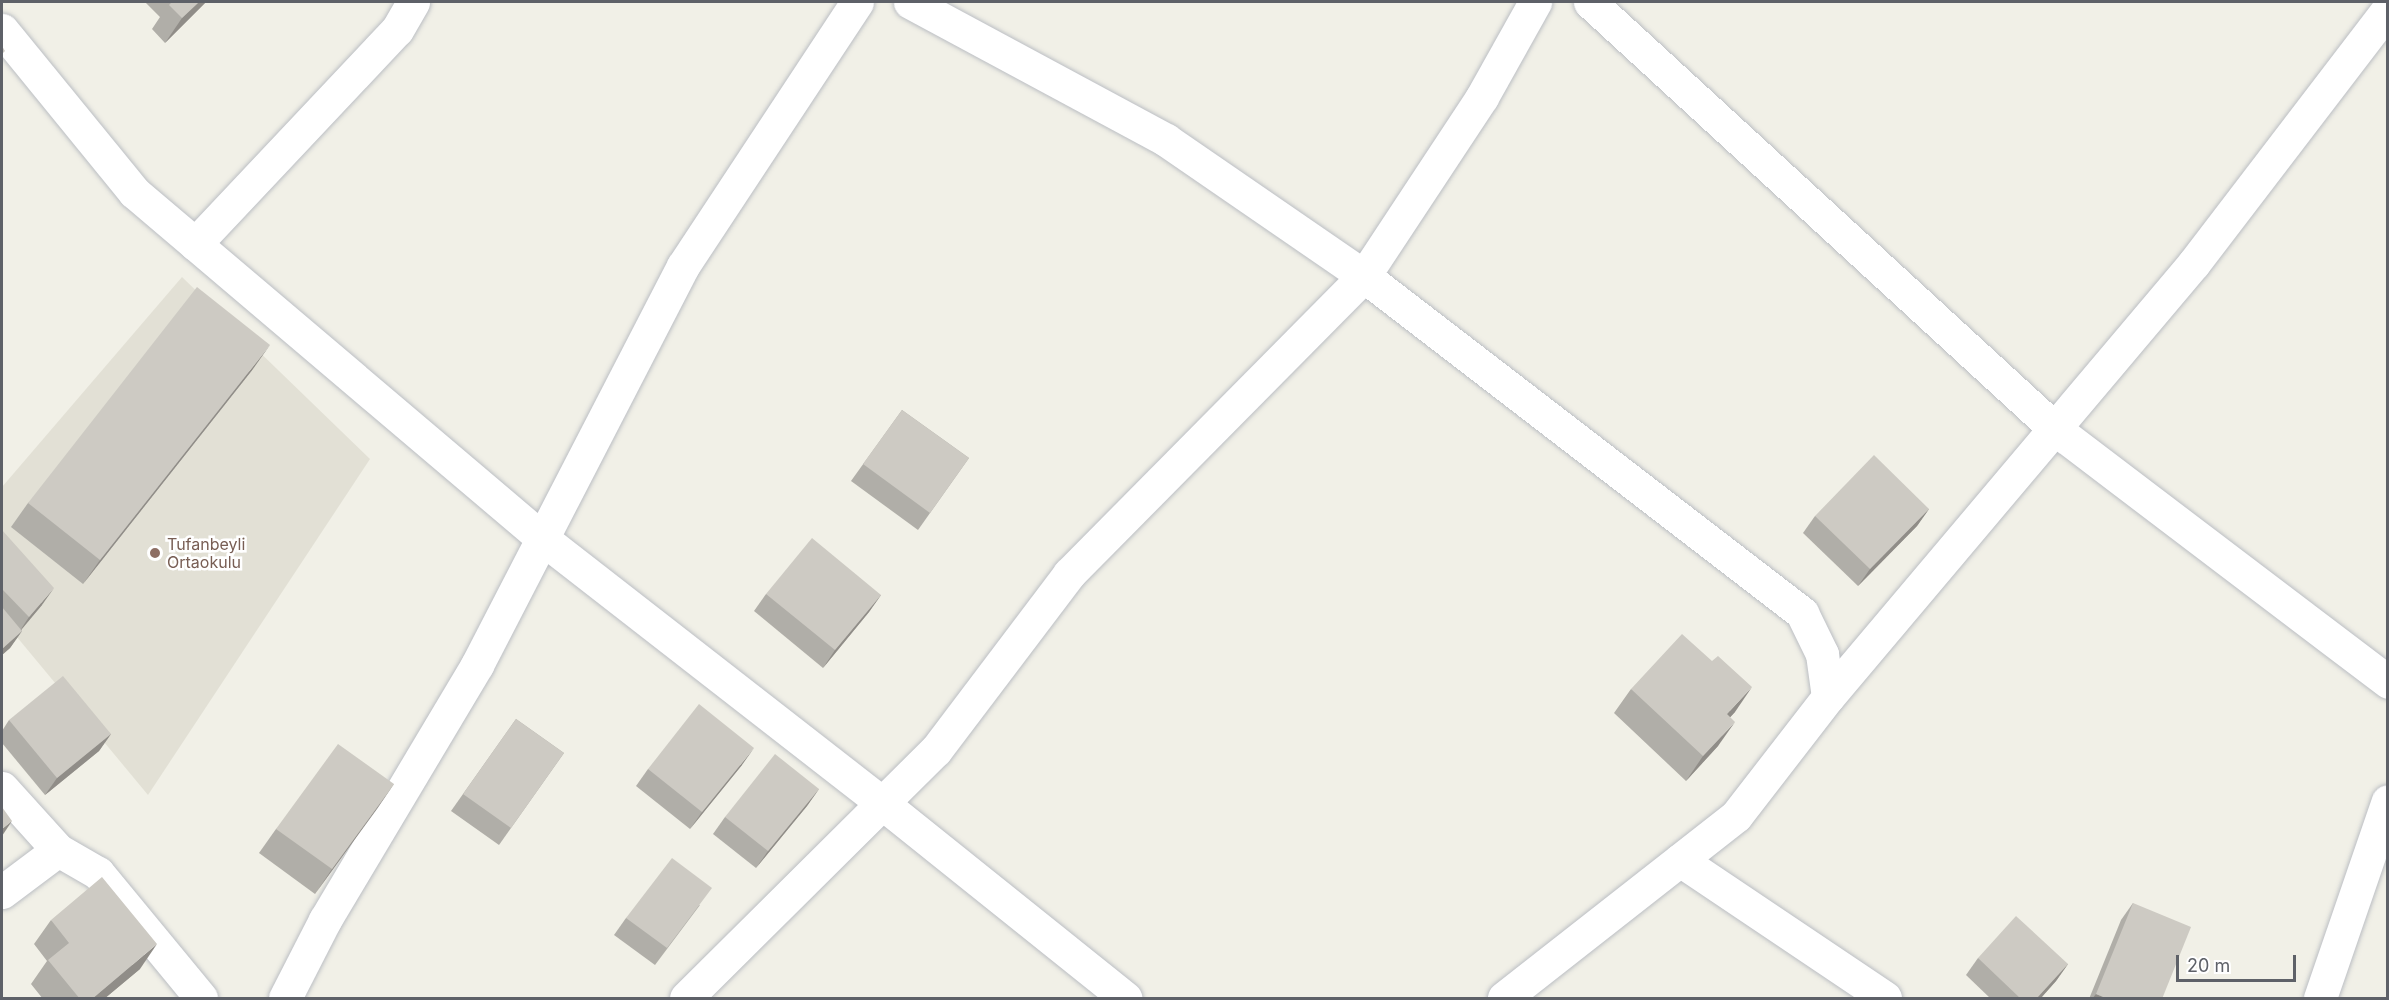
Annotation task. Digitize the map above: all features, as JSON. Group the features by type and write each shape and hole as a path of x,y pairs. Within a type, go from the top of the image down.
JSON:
{"street":[{"path":"195,244 397,30 413,2"},
{"path":"285,999 326,920 477,666 683,266 857,2"},
{"path":"910,2 1166,140 1364,276 1802,613 1822,654 1828,697"},
{"path":"686,999 936,750 1069,574 1364,276 1482,97 1535,2"},
{"path":"1590,2 2055,429 2388,682"},
{"path":"1504,999 1736,816 1828,697 2194,263 2388,9"},
{"path":"2,30 134,192 543,539 882,803 1125,999"},
{"path":"2,788 58,850 98,873 201,999"},
{"path":"2320,999 2388,801"},
{"path":"2,892 58,850"},
{"path":"1680,860 1885,999"}],"shaded area":[{"name":"Tufanbeyli Ortaokulu","path":"182,277 370,459 148,795 2,619 2,487"}],"building":[{"path":"172,2 199,2 182,18 169,5"},
{"path":"197,287 270,345 100,560 28,503"},
{"path":"902,410 969,458 930,513 863,464"},
{"path":"1874,455 1929,509 1870,569 1815,516"},
{"path":"2,530 54,588 29,617 2,589"},
{"path":"812,538 881,595 835,650 766,594"},
{"path":"2,607 22,631 2,649"},
{"path":"1682,634 1712,661 1718,656 1752,687 1727,714 1735,722 1703,756 1631,689"},
{"path":"63,676 111,734 57,778 9,720"},
{"path":"699,704 754,748 702,812 648,769"},
{"path":"516,719 564,753 511,828 463,794"},
{"path":"338,744 394,784 332,869 276,829"},
{"path":"775,754 819,789 768,851 725,817"},
{"path":"2,807 12,821 2,829"},
{"path":"672,858 712,888 667,948 626,918"},
{"path":"102,877 157,944 92,999 80,999 48,960 69,943 51,920"},
{"path":"2133,903 2191,927 2162,999 2108,999 2096,994"},
{"path":"2016,916 2068,964 2036,999 2021,999 1978,958"}],"place":[{"name":"Tufanbeyli Ortaokulu","path":"155,553"}]}
